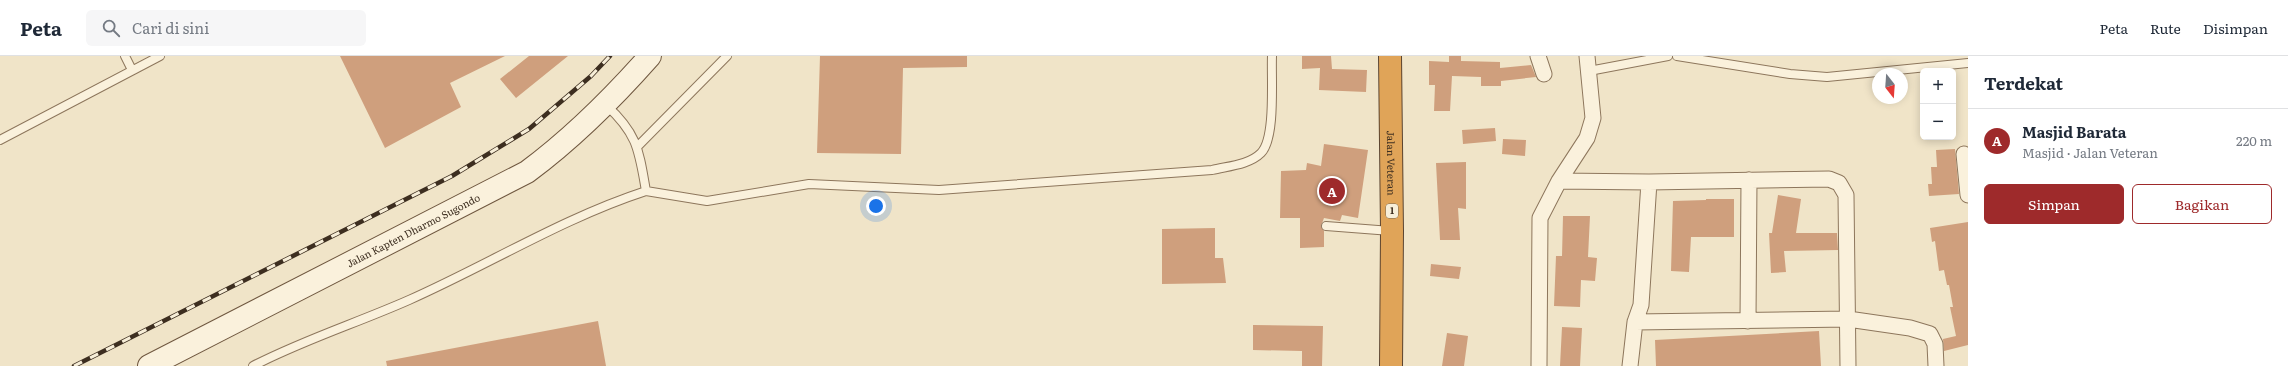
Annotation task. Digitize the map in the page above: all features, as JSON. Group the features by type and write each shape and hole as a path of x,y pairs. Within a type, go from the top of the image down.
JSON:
{"highway":[{"name":"Jalan Veteran","path":"1390,56 1392,231 1391,366"},
{"name":"Jalan Veteran","path":"1405,56 1406,366"}],"main road":[{"name":"Jalan Kapten Dharmo Sugondo","path":"149,366 527,172 556,150 606,105 650,56"}],"street":[{"path":"1538,56 1544,74"},
{"path":"1539,366 1540,218 1559,181 1587,138 1593,118 1589,71 1586,56"},
{"path":"1964,154 1968,193"},
{"path":"1559,181 1649,182 1829,179 1839,183 1846,195 1848,366"},
{"path":"1748,321 1749,180"},
{"path":"1630,366 1635,322 1641,305 1649,182"},
{"path":"1635,322 1848,319 1910,328 1930,334 1935,344 1936,366"}],"lane":[{"path":"125,56 132,70"},
{"path":"0,140 160,56"},
{"path":"638,146 727,56"},
{"path":"253,366 281,351 409,300 605,204 646,191 707,201 809,184 939,190 1212,170 1246,162 1262,153 1270,136 1272,56"},
{"path":"1589,71 1668,56"},
{"path":"1677,56 1790,74 1827,77 1968,63"},
{"path":"606,105 620,118 638,146 646,191"},
{"path":"1326,226 1392,231"}],"building":[{"path":"340,56 505,56 450,83 461,107 385,148"},
{"path":"529,56 568,56 516,98 500,79"},
{"path":"820,56 967,56 967,67 903,68 901,154 817,153"},
{"path":"1302,56 1331,56 1332,69 1367,70 1366,92 1319,90 1320,68 1302,69"},
{"path":"1449,56 1461,56 1461,61 1500,62 1500,68 1531,65 1536,77 1501,81 1501,86 1481,86 1481,77 1452,76 1450,111 1434,111 1435,85 1429,85 1429,61 1449,62"},
{"path":"1495,128 1496,141 1463,144 1462,130"},
{"path":"1503,139 1526,140 1525,156 1502,154"},
{"path":"1324,144 1368,150 1358,218 1342,215 1340,221 1324,218 1321,226 1324,231 1324,247 1300,248 1300,218 1280,218 1281,171 1306,170 1307,163 1321,166"},
{"path":"1955,149 1959,194 1929,196 1928,184 1932,184 1931,167 1937,167 1936,150"},
{"path":"1466,162 1466,209 1458,208 1460,240 1440,240 1436,163"},
{"path":"1778,195 1801,199 1796,233 1837,233 1838,250 1784,251 1786,272 1771,273 1769,233 1772,233"},
{"path":"1734,199 1734,237 1691,237 1689,272 1671,271 1673,201"},
{"path":"1563,216 1590,216 1588,257 1597,258 1595,281 1581,280 1580,307 1554,306 1556,256 1562,256"},
{"path":"1968,222 1968,345 1944,351 1943,339 1956,336 1950,307 1953,307 1949,285 1947,285 1944,270 1939,271 1935,241 1932,242 1930,228"},
{"path":"1215,228 1215,258 1223,258 1226,283 1162,284 1162,229"},
{"path":"1431,264 1461,267 1459,279 1430,276"},
{"path":"598,321 606,366 387,366 386,361"},
{"path":"1253,325 1323,326 1322,366 1302,366 1302,351 1253,350"},
{"path":"1562,327 1582,328 1580,366 1560,366"},
{"path":"1819,331 1821,366 1656,366 1655,340"},
{"path":"1447,333 1468,336 1464,366 1442,366"}],"railway":[{"path":"74,366 452,176 529,129 591,76 610,56"}],"place":[{"name":"Masjid Barata","path":"1332,191"}]}
